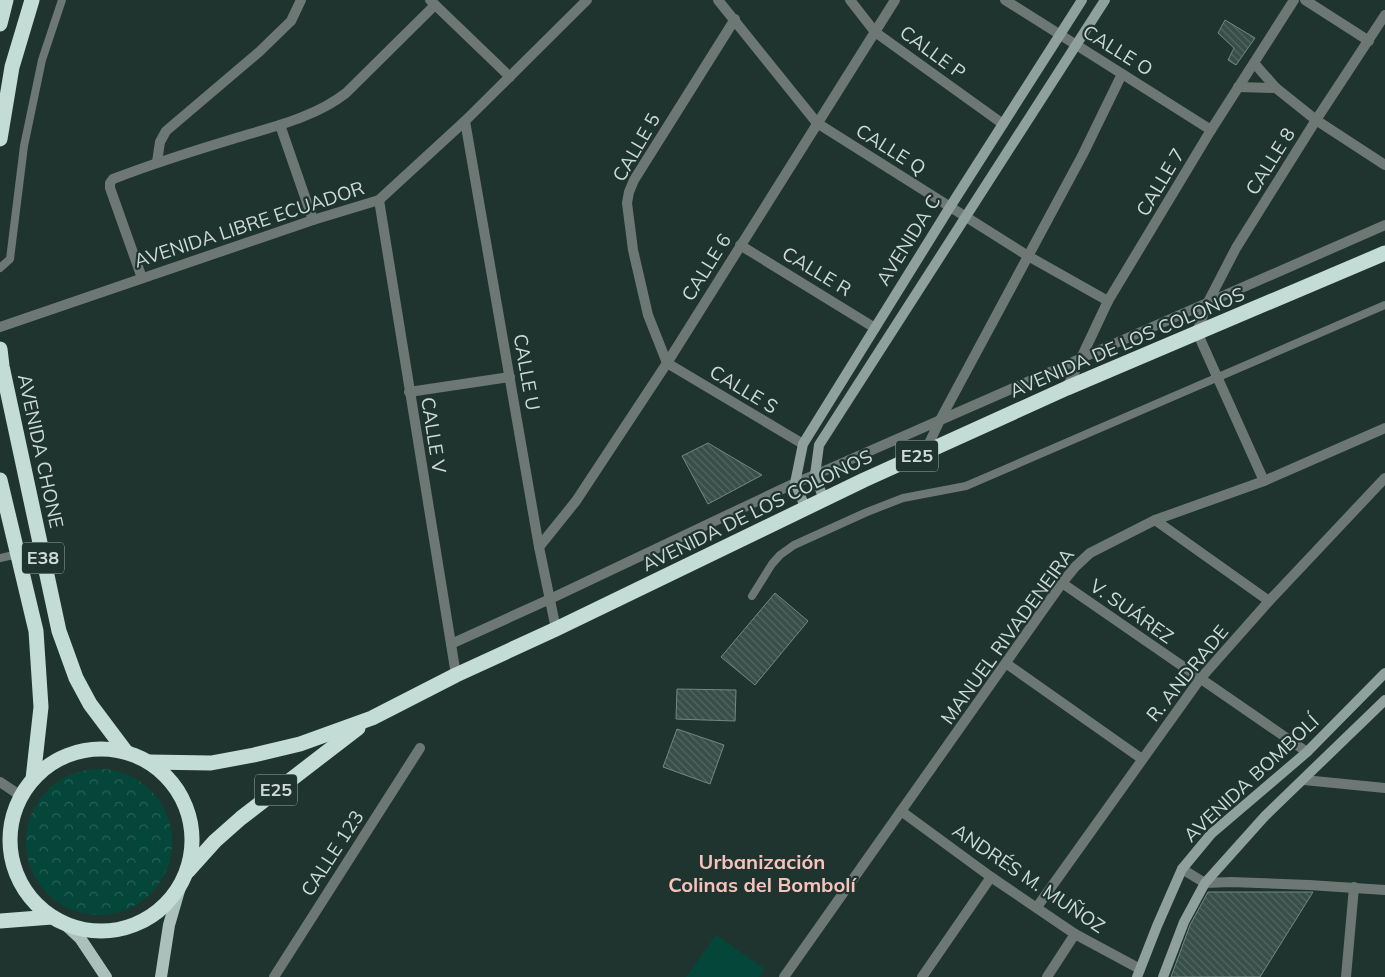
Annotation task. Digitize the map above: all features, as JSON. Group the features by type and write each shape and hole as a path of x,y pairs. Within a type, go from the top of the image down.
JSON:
{"highway":[{"path":"0,24 6,0"},
{"path":"0,139 12,67 32,0"},
{"name":"AVENIDA DE LOS COLONOS","path":"149,762 211,763 254,756 300,744 372,718 456,675 925,452 1196,332 1385,253"},
{"name":"AVENIDA CHONE","path":"0,349 59,631 76,678 90,704 126,752"},
{"name":"E38","path":"0,480 3,503 18,554 36,631 41,707 33,779"},
{"name":"AVENIDA DE LOS COLONOS","path":"188,872 215,841 241,818 326,751 372,718"},
{"name":"E25","path":"100,748 126,752 149,762 173,783 188,810 193,841 188,872 180,887 161,910 136,925 106,932 76,928 58,920 30,898 15,872 9,843 13,814 21,796 33,779 52,762 75,752 100,748"},
{"name":"E25","path":"0,825 13,814"},
{"name":"E25","path":"0,921 58,920"}],"main road":[{"path":"161,977 169,925 180,887"},
{"path":"58,920 80,938 106,977"}],"street":[{"path":"157,162 160,142 166,131 259,52 290,20 301,0"},
{"name":"AVENIDA LIBRE ECUADOR","path":"0,327 313,220 379,200 465,121 587,0"},
{"name":"CALLE Q","path":"718,0 816,123 1028,256 1108,301"},
{"name":"CALLE P","path":"850,0 875,32 1003,124"},
{"name":"CALLE 6","path":"539,547 576,501 667,363 895,0"},
{"name":"CALLE O","path":"1005,0 1211,130"},
{"name":"AVENIDA C","path":"795,483 803,444 950,207 1082,0"},
{"name":"AVENIDA C","path":"824,500 815,475 819,445 1105,0"},
{"name":"CALLE 7","path":"1067,388 1108,301 1211,130 1294,0"},
{"path":"1305,0 1369,41"},
{"path":"142,278 110,188 110,183 113,179 157,162 280,125 333,103 346,93 433,3 510,77"},
{"name":"CALLE 8","path":"1196,332 1207,304 1236,248 1316,120 1385,15"},
{"name":"CALLE 5","path":"667,363 652,329 644,302 633,250 627,203 629,192 634,180 734,19"},
{"path":"1254,63 1276,88 1316,120 1384,162"},
{"path":"925,452 940,420 1083,154 1122,74"},
{"path":"1238,87 1276,88"},
{"name":"CALLE U","path":"465,121 539,547 556,629"},
{"path":"280,125 313,220"},
{"name":"CALLE V","path":"379,200 456,675"},
{"path":"451,644 795,483 1385,225"},
{"name":"CALLE R","path":"740,245 875,328"},
{"path":"1196,332 1264,481"},
{"name":"CALLE S","path":"667,363 803,444"},
{"path":"409,392 510,377"},
{"name":"MANUEL RIVADENEIRA","path":"784,977 1078,563 1090,553 1155,520 1264,481 1385,428"},
{"name":"R. ANDRADE","path":"1037,907 1200,679 1269,601 1385,478"},
{"path":"795,483 806,509"},
{"path":"1155,520 1269,601"},
{"name":"V. SUÁREZ","path":"1062,584 1307,752"},
{"path":"1007,664 1142,759"},
{"name":"AVENIDA BOMBOLÍ","path":"1138,973 1182,869 1211,834 1307,752 1385,673"},
{"name":"AVENIDA BOMBOLÍ","path":"1163,977 1184,922 1204,883 1265,816 1385,700"},
{"name":"CALLE 123","path":"274,977 420,748"},
{"path":"1304,780 1385,788"},
{"path":"0,782 21,796"},
{"name":"ANDRÉS M. MUÑOZ","path":"901,811 990,877 1138,973"},
{"path":"1182,869 1204,883 1231,882 1385,890"},
{"path":"922,977 990,877"},
{"path":"1346,977 1354,887"},
{"path":"1046,977 1076,934"}],"lane":[{"path":"0,268 10,259 24,146 42,60 62,0"},
{"path":"752,596 780,554 794,545 903,498 966,486 1385,305"},
{"path":"0,558 18,554"}],"green space":[{"path":"99,769 127,774 151,790 167,814 172,842 167,870 151,894 127,910 99,915 71,910 47,894 31,870 26,842 31,814 47,790 71,774"},
{"path":"716,935 765,969 759,977 686,977"}],"building":[{"path":"1225,20 1255,38 1236,65 1228,60 1234,48 1218,33"},
{"path":"708,443 762,475 708,504 682,456"},
{"path":"775,593 808,621 755,685 721,657"},
{"path":"677,689 736,690 735,721 676,719"},
{"path":"677,729 724,745 710,784 663,767"},
{"path":"1208,892 1313,892 1260,977 1171,977 1190,925"}],"district":[{"name":"Urbanización Colinas del Bombolí","path":"762,874"}]}
